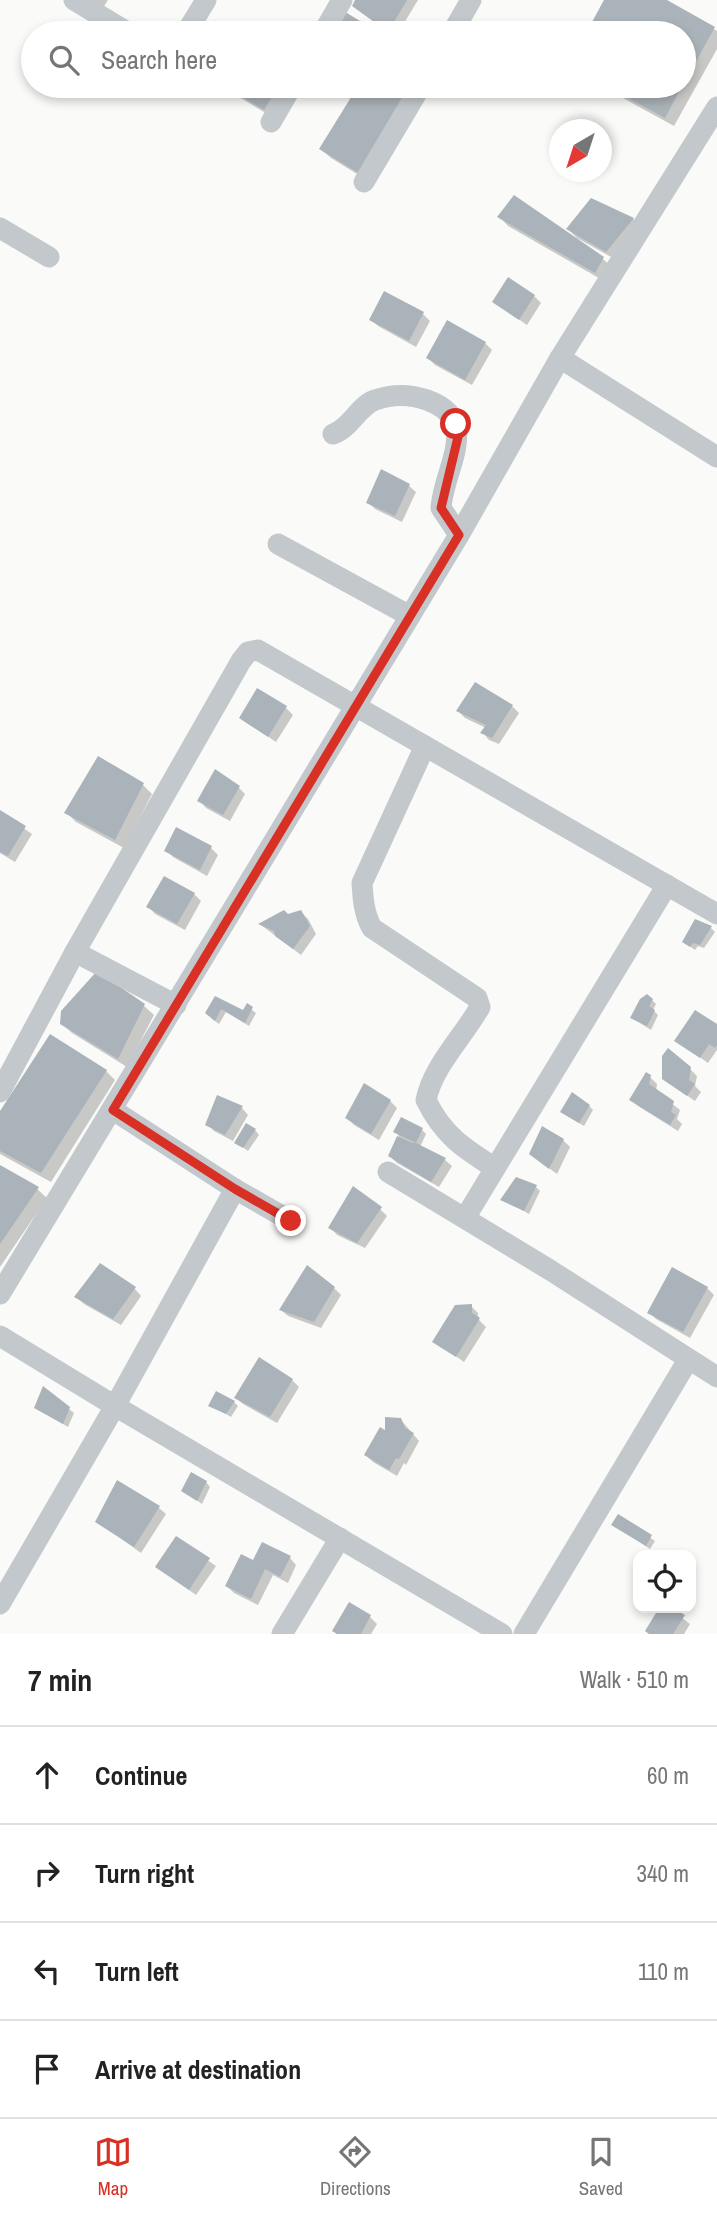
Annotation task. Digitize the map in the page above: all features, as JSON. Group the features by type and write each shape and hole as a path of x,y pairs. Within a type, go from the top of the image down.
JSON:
{"street":[{"path":"74,0 109,21"},
{"path":"193,21 206,0"},
{"path":"330,21 342,0"},
{"path":"459,21 471,0"},
{"path":"271,122 285,98"},
{"path":"364,182 414,98"},
{"path":"0,1294 459,535 560,358 717,107"},
{"path":"0,228 49,257"},
{"path":"560,358 717,457"},
{"path":"333,433 348,426 371,401 396,394 425,399 445,407 456,424 458,437 441,508 459,535"},
{"path":"278,544 410,616"},
{"path":"0,1092 75,953 248,652 258,650 717,914"},
{"path":"425,746 362,883 363,900 366,918 372,928 477,998 480,1007 437,1073 428,1089 426,1100 443,1130 459,1145 495,1168"},
{"path":"465,1218 667,884"},
{"path":"75,953 176,1005"},
{"path":"113,1110 235,1189 291,1221"},
{"path":"388,1172 550,1270 717,1377"},
{"path":"0,1604 115,1406 235,1189"},
{"path":"0,1336 501,1634"},
{"path":"524,1634 688,1360"},
{"path":"282,1634 340,1538"}],"building":[{"path":"355,0 407,0 395,21 373,21 352,6"},
{"path":"604,0 667,0 715,27 696,61 696,21 593,21"},
{"path":"342,10 360,21 335,21"},
{"path":"244,98 272,98 264,110"},
{"path":"351,98 401,98 406,101 360,174 319,149"},
{"path":"628,98 676,98 665,118"},
{"path":"514,195 604,257 595,273 497,217"},
{"path":"591,198 634,218 606,252 566,229"},
{"path":"508,277 535,295 519,320 492,302"},
{"path":"384,291 424,312 409,341 369,320"},
{"path":"447,320 486,342 465,380 426,358"},
{"path":"381,469 410,484 395,516 366,503"},
{"path":"475,682 513,705 492,738 480,733 486,725 456,711"},
{"path":"257,688 287,706 268,737 239,718"},
{"path":"98,756 144,783 115,840 64,813"},
{"path":"215,769 240,786 223,815 197,801"},
{"path":"0,810 26,826 8,856 0,852"},
{"path":"176,827 212,846 200,870 164,851"},
{"path":"164,876 195,893 177,924 146,907"},
{"path":"284,910 288,914 301,910 310,926 293,949 275,936 274,931 258,924"},
{"path":"695,919 712,926 700,945 693,943 690,947 682,942"},
{"path":"97,971 145,1004 118,1059 60,1024 61,1011"},
{"path":"647,994 653,999 649,1006 655,1010 647,1026 630,1018 640,999"},
{"path":"215,996 243,1010 247,1003 253,1007 245,1023 221,1009 215,1021 205,1013"},
{"path":"695,1010 717,1024 717,1045 715,1048 709,1044 700,1058 674,1041"},
{"path":"50,1034 107,1070 41,1173 0,1151 0,1111"},
{"path":"668,1048 691,1067 689,1080 695,1084 687,1096 662,1079 662,1056"},
{"path":"646,1072 651,1075 649,1084 674,1101 671,1112 676,1115 670,1125 629,1100"},
{"path":"364,1083 391,1100 371,1134 345,1118"},
{"path":"572,1092 590,1105 579,1123 560,1112"},
{"path":"217,1095 243,1106 225,1135 205,1125"},
{"path":"401,1117 423,1128 416,1143 393,1132"},
{"path":"246,1123 256,1129 243,1148 234,1143"},
{"path":"542,1126 564,1139 549,1169 529,1154"},
{"path":"397,1136 446,1158 431,1182 388,1156"},
{"path":"0,1165 39,1187 0,1244"},
{"path":"516,1177 537,1185 524,1211 500,1200"},
{"path":"353,1186 382,1207 357,1243 328,1228"},
{"path":"100,1263 136,1287 113,1319 74,1297"},
{"path":"307,1265 335,1287 314,1322 279,1310"},
{"path":"672,1267 708,1287 683,1332 647,1313"},
{"path":"472,1304 472,1313 480,1318 456,1357 432,1342 455,1305"},
{"path":"259,1357 293,1379 270,1417 234,1398"},
{"path":"43,1386 70,1407 63,1424 34,1408"},
{"path":"216,1391 235,1401 226,1414 208,1406"},
{"path":"385,1417 401,1418 405,1428 414,1433 399,1459 396,1458 389,1470 364,1455 380,1427 385,1430"},
{"path":"191,1472 207,1481 197,1501 181,1491"},
{"path":"117,1480 160,1506 134,1547 95,1522"},
{"path":"618,1514 652,1535 646,1546 611,1525"},
{"path":"176,1536 210,1558 189,1590 155,1567"},
{"path":"262,1542 291,1556 280,1577 265,1569 251,1599 225,1586 241,1554 253,1560"},
{"path":"349,1602 371,1615 361,1634 337,1634 332,1631"},
{"path":"656,1613 685,1615 673,1634 649,1634 645,1631"}],"route":[{"path":"291,1221 235,1189 113,1110 459,535 441,508 458,437 456,424"}]}
